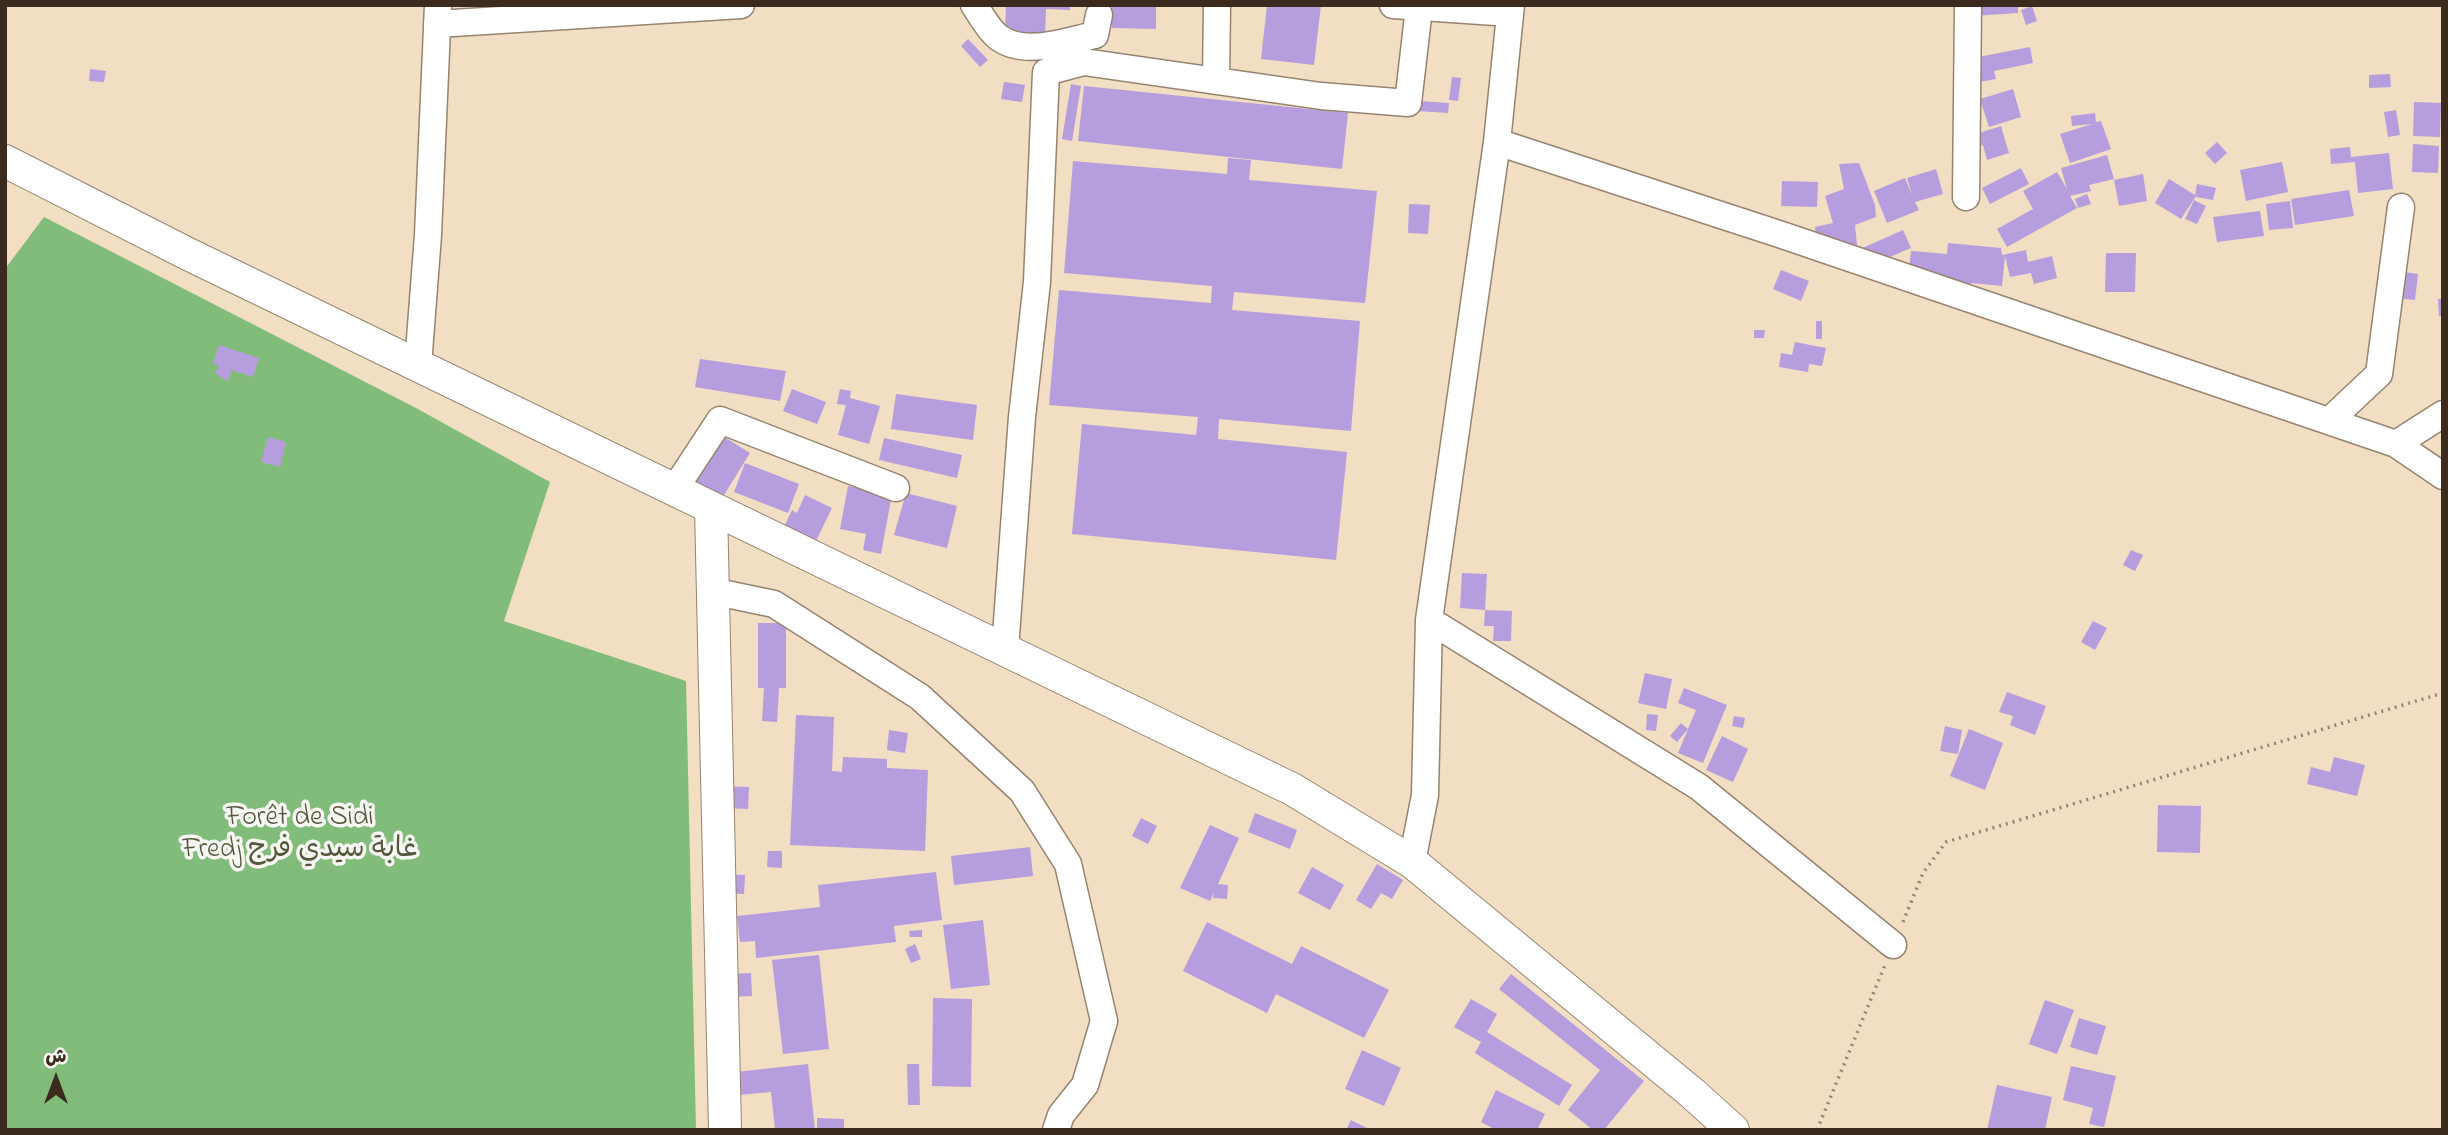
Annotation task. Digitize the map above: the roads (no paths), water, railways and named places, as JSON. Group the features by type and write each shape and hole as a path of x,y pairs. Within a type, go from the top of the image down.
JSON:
{"main road":[{"path":"5,161 188,254 1292,789 1412,862 1733,1130"},
{"path":"711,508 725,1130"}],"street":[{"path":"418,365 428,235 438,15 741,5"},
{"path":"974,5 996,36 1013,45 1043,46 1095,35 1099,15"},
{"path":"1216,81 1217,5"},
{"path":"1966,197 1968,5"},
{"path":"1005,649 1022,417 1037,282 1046,72 1084,62 1321,96 1408,103 1406,7 1510,9 1497,142 1429,620 1425,794 1412,862"},
{"path":"1497,142 1779,234 2396,444 2443,476"},
{"path":"2329,421 2379,374 2401,207"},
{"path":"2396,444 2443,414"},
{"path":"674,490 720,420 896,488"},
{"path":"712,591 774,604 920,696 1022,791 1042,822 1068,864 1104,1021 1085,1085 1061,1115 1056,1130"},
{"path":"1429,620 1699,787 1893,945"}],"park label":[{"name":"Forêt de Sidi Fredj غابة سيدي فرج","path":"300,835"}]}
